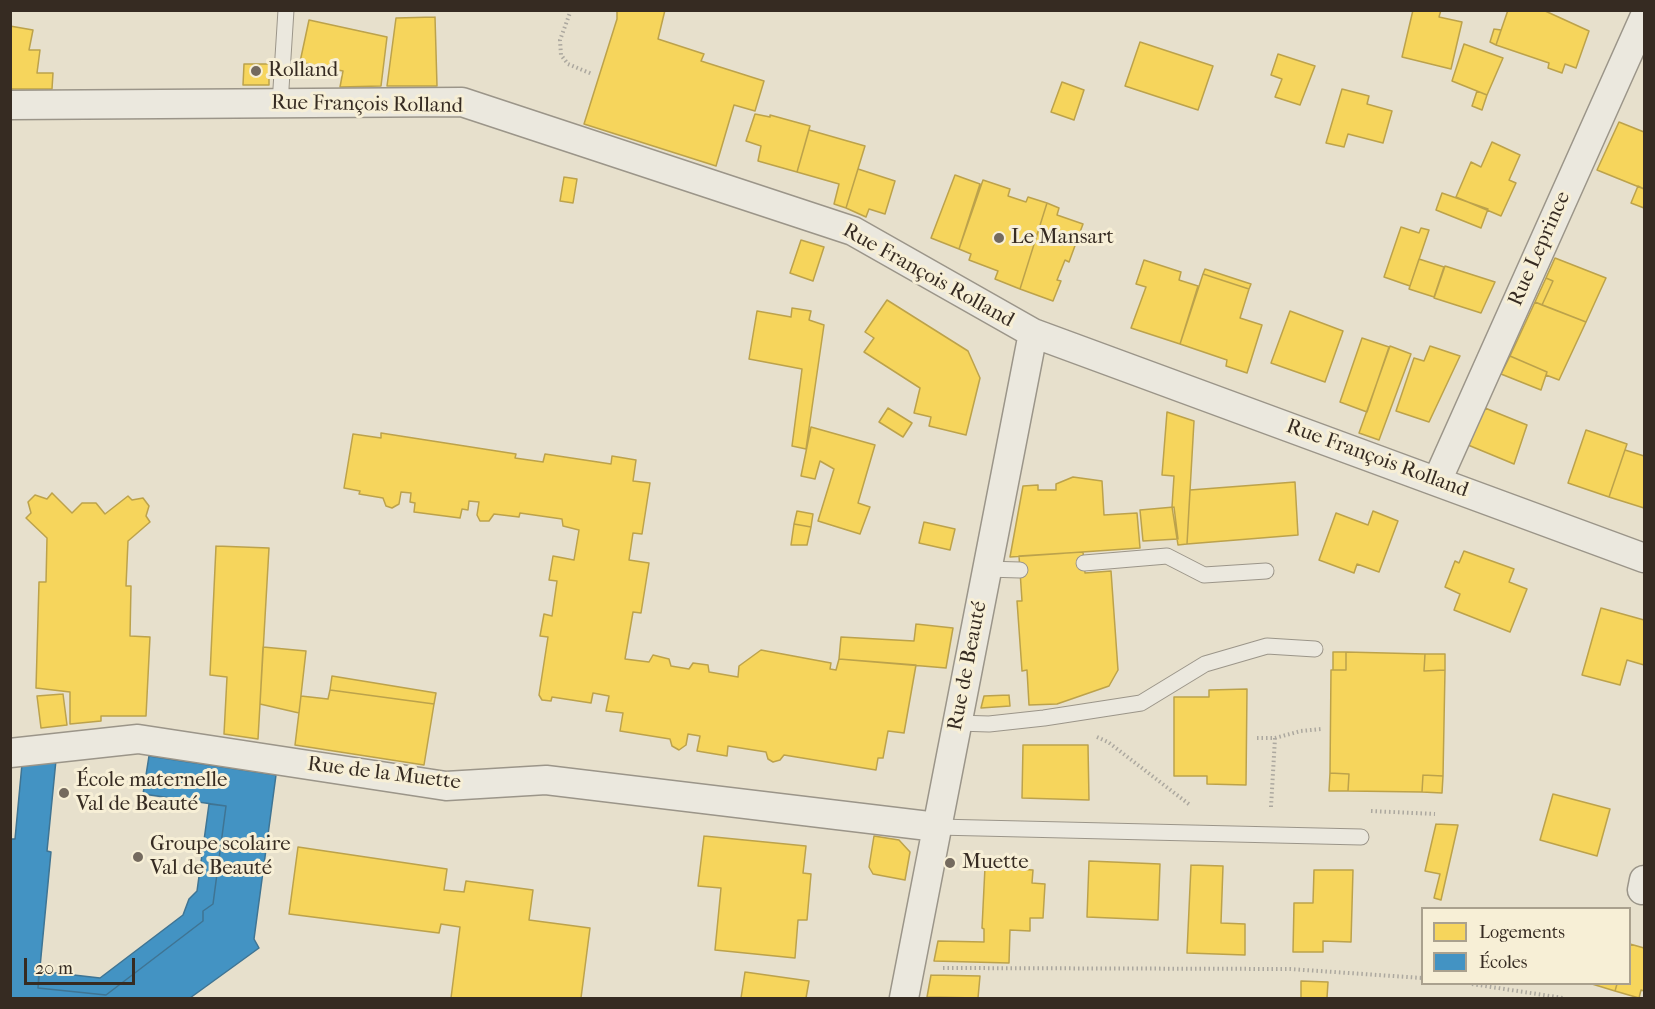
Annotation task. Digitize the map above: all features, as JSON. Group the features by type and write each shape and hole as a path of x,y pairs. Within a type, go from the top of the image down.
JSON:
{"street":[{"name":"Rue Leprince","path":"1437,481 1644,18"},
{"name":"Rue François Rolland","path":"10,105 462,102 853,231 1033,333 1644,558"},
{"name":"Rue de Beauté","path":"904,999 1033,333"},
{"name":"Rue de la Muette","path":"10,753 138,739 446,786 546,780 937,827"}],"lane":[{"path":"280,104 286,10"},
{"path":"1084,563 1167,556 1204,575 1266,571"},
{"path":"986,569 1020,570"},
{"path":"957,723 989,724 1141,703 1205,664 1267,646 1315,649"},
{"path":"937,827 1361,837"}],"path":[{"path":"571,10 560,40 561,55 568,64 592,74"},
{"path":"1257,738 1275,738 1301,731 1321,729"},
{"path":"1091,734 1108,742 1180,800 1196,808"},
{"path":"1271,807 1275,738"},
{"path":"1260,807 1283,808"},
{"path":"1365,811 1435,814"},
{"path":"910,966 983,970 1290,969 1421,978"},
{"path":"1478,985 1563,999"}],"building: Logements":[{"path":"617,10 665,10 658,39 704,54 701,61 764,81 755,111 734,105 716,166 584,124 617,19"},
{"path":"1413,10 1441,10 1439,17 1462,22 1451,69 1402,57"},
{"path":"1508,10 1543,10 1589,31 1576,68 1565,64 1562,73 1548,68 1549,63 1496,45"},
{"path":"435,17 437,86 387,86 396,18"},
{"path":"309,20 387,37 381,86 340,87 343,71 300,62"},
{"path":"10,26 33,30 29,50 40,50 37,73 53,73 52,89 10,89"},
{"path":"1494,29 1501,30 1496,45 1490,42"},
{"path":"1140,42 1213,66 1198,110 1125,86"},
{"path":"1464,44 1503,58 1487,95 1452,81"},
{"path":"1278,54 1315,66 1300,105 1275,97 1282,79 1271,75"},
{"name":"Rolland","path":"244,64 269,64 269,85 243,85"},
{"path":"1062,82 1084,90 1074,120 1051,112"},
{"path":"1342,89 1369,96 1367,104 1392,111 1383,143 1348,134 1344,147 1326,143"},
{"path":"1477,91 1487,95 1482,110 1472,106"},
{"path":"755,114 770,117 770,115 810,126 797,172 758,161 761,146 746,141"},
{"path":"1619,122 1644,132 1644,189 1597,170"},
{"path":"809,130 865,146 846,208 834,204 839,184 797,172"},
{"path":"1492,142 1520,155 1509,180 1516,183 1501,216 1456,197 1471,162 1481,167"},
{"path":"858,169 895,181 885,214 869,209 866,217 846,208"},
{"path":"955,175 980,184 959,249 931,238"},
{"path":"564,177 577,179 573,203 560,201"},
{"name":"Le Mansart","path":"983,180 1010,189 1008,196 1026,202 1028,197 1047,203 1020,289 995,279 998,271 969,260 971,254 959,249"},
{"path":"1638,186 1644,189 1644,208 1631,203"},
{"path":"1442,193 1488,209 1481,228 1436,210"},
{"path":"1047,203 1059,208 1057,215 1083,224 1069,262 1065,260 1057,280 1061,281 1053,301 1020,289"},
{"path":"1401,227 1419,233 1421,228 1429,230 1410,286 1384,277"},
{"path":"801,240 824,247 813,281 790,273"},
{"path":"1555,258 1606,278 1586,322 1542,305 1553,281 1546,278"},
{"path":"1419,259 1444,267 1434,297 1409,289"},
{"path":"1144,260 1181,272 1179,280 1198,286 1180,344 1131,328 1146,287 1136,284"},
{"path":"1445,266 1495,282 1481,313 1434,298"},
{"path":"1205,269 1251,284 1249,289 1203,274"},
{"path":"1203,274 1249,289 1240,318 1262,325 1247,373 1226,366 1227,360 1180,344"},
{"path":"1546,278 1553,281 1542,305 1535,302"},
{"path":"887,300 968,351 980,378 966,435 929,426 931,417 914,413 920,388 864,352 874,338 865,332"},
{"path":"1535,302 1586,322 1559,380 1546,375 1547,372 1510,356"},
{"path":"792,308 811,311 809,320 824,325 806,449 792,446 802,369 749,359 757,311 791,317"},
{"path":"1290,311 1343,331 1325,382 1271,363"},
{"path":"1362,338 1389,347 1367,412 1340,402"},
{"path":"1390,346 1411,354 1379,440 1359,433"},
{"path":"1430,346 1460,356 1429,422 1396,411 1414,358 1424,361"},
{"path":"1510,356 1547,372 1541,390 1501,374"},
{"path":"888,408 912,423 903,437 879,422"},
{"path":"1485,408 1527,425 1514,464 1468,445"},
{"path":"1167,412 1194,421 1187,544 1178,545 1172,507 1174,476 1162,475"},
{"path":"811,427 875,445 858,503 870,507 860,534 818,521 834,469 820,461 815,479 801,476"},
{"path":"1586,430 1627,444 1609,497 1568,483"},
{"path":"381,433 516,454 515,458 543,462 545,454 611,464 612,456 636,460 633,481 650,483 642,534 633,533 629,560 649,563 641,613 633,612 625,659 649,662 653,655 669,659 671,666 689,669 693,663 708,665 709,672 738,677 739,666 761,650 831,663 830,669 836,670 839,659 916,665 904,733 888,731 883,758 878,758 876,770 784,755 780,760 773,762 768,759 766,752 728,746 727,756 697,751 700,736 688,734 686,745 679,750 672,746 670,739 620,731 623,713 606,711 609,696 593,693 591,703 552,697 551,701 542,700 539,695 548,637 540,636 544,614 552,616 557,581 549,580 553,556 574,560 579,530 563,526 562,519 520,513 519,517 494,514 489,521 480,521 477,515 479,502 469,501 468,510 462,509 460,518 414,512 415,503 410,502 411,493 401,492 399,504 392,508 386,506 383,498 359,494 360,491 344,488 353,434 381,438"},
{"path":"1625,450 1644,456 1644,508 1609,497"},
{"path":"1073,477 1102,481 1104,515 1137,513 1140,548 1010,557 1023,486 1038,485 1038,490 1056,490 1056,484"},
{"path":"1295,482 1298,535 1187,544 1190,490"},
{"path":"52,493 72,513 82,503 96,503 105,514 128,496 132,500 143,498 149,506 146,516 150,522 128,541 126,586 131,586 130,636 150,637 146,716 101,716 101,721 70,724 70,692 36,688 39,582 46,582 47,538 26,518 31,513 28,502 35,495 47,499"},
{"path":"1174,507 1178,539 1143,541 1140,510"},
{"path":"797,511 813,514 811,527 794,524"},
{"path":"1373,511 1398,521 1379,572 1357,564 1354,573 1319,560 1336,513 1368,525"},
{"path":"924,522 955,529 950,550 919,543"},
{"path":"794,524 811,527 807,545 791,545"},
{"path":"216,546 269,548 258,739 224,734 227,677 210,675"},
{"path":"1464,551 1514,569 1509,582 1527,589 1510,632 1454,610 1460,594 1445,587 1455,561 1459,563"},
{"path":"1083,552 1085,573 1111,571 1118,670 1109,686 1057,704 1029,705 1027,670 1022,671 1017,601 1022,601 1019,556"},
{"path":"1601,608 1644,620 1644,665 1627,660 1620,685 1582,675"},
{"path":"916,624 953,628 946,668 839,659 841,637 914,641"},
{"path":"263,647 306,651 299,713 260,704"},
{"path":"1333,652 1346,652 1346,670 1333,670"},
{"path":"1346,652 1425,654 1424,671 1445,670 1443,776 1423,775 1422,792 1348,791 1349,774 1330,773 1331,670 1346,670"},
{"path":"1425,654 1445,654 1445,670 1424,671"},
{"path":"332,676 436,693 434,704 330,690"},
{"path":"1247,689 1246,785 1207,784 1207,776 1174,776 1174,697 1209,697 1209,690"},
{"path":"330,690 434,704 424,765 295,745 301,696 328,699"},
{"path":"63,694 67,725 41,728 37,696"},
{"path":"1009,695 1010,706 981,708 984,696"},
{"path":"1023,745 1088,745 1089,800 1022,798"},
{"path":"1330,773 1349,774 1348,791 1329,791"},
{"path":"1423,775 1443,776 1442,793 1422,792"},
{"path":"1553,794 1610,809 1597,856 1540,840"},
{"path":"1436,824 1458,825 1441,900 1434,898 1440,874 1425,871"},
{"path":"704,836 806,846 803,873 811,874 807,920 798,920 795,958 715,950 721,888 698,886"},
{"path":"874,836 899,840 910,852 905,880 873,874 869,867"},
{"path":"298,847 447,869 444,890 464,892 466,881 533,890 529,920 590,928 581,998 451,998 460,927 441,924 439,933 289,914"},
{"path":"1089,861 1160,864 1158,920 1087,917"},
{"path":"1191,865 1223,866 1221,923 1245,924 1245,955 1187,953"},
{"path":"985,867 1033,870 1032,883 1045,884 1043,918 1030,918 1030,931 1010,930 1009,963 934,961 938,941 984,942 984,929 982,928"},
{"path":"1314,870 1353,870 1351,942 1323,941 1323,952 1293,952 1294,903 1313,903"},
{"path":"1631,944 1644,948 1644,991 1641,990 1639,998 1615,991 1617,985 1631,985"},
{"path":"745,972 809,981 806,998 741,998"},
{"path":"931,975 980,976 978,998 927,997"},
{"path":"1301,981 1328,982 1327,998 1301,998"},
{"path":"1595,985 1617,985 1615,991"}],"building: Écoles":[{"path":"149,756 276,775 254,939 259,948 190,998 10,998 10,839 15,839 22,764 56,760 47,851 51,852 38,988 106,995 203,921 203,911 213,904 226,806 143,794"},
{"path":"209,804 226,806 213,904 203,911 203,921 106,995 38,988 39,971 100,978 183,915 189,899 197,891"}],"place":[{"name":"Rolland","path":"256,71"},
{"name":"Le Mansart","path":"999,238"},
{"name":"École maternelle Val de Beauté","path":"64,793"},
{"name":"Groupe scolaire Val de Beauté","path":"138,857"},
{"name":"Muette","path":"950,863"}]}
